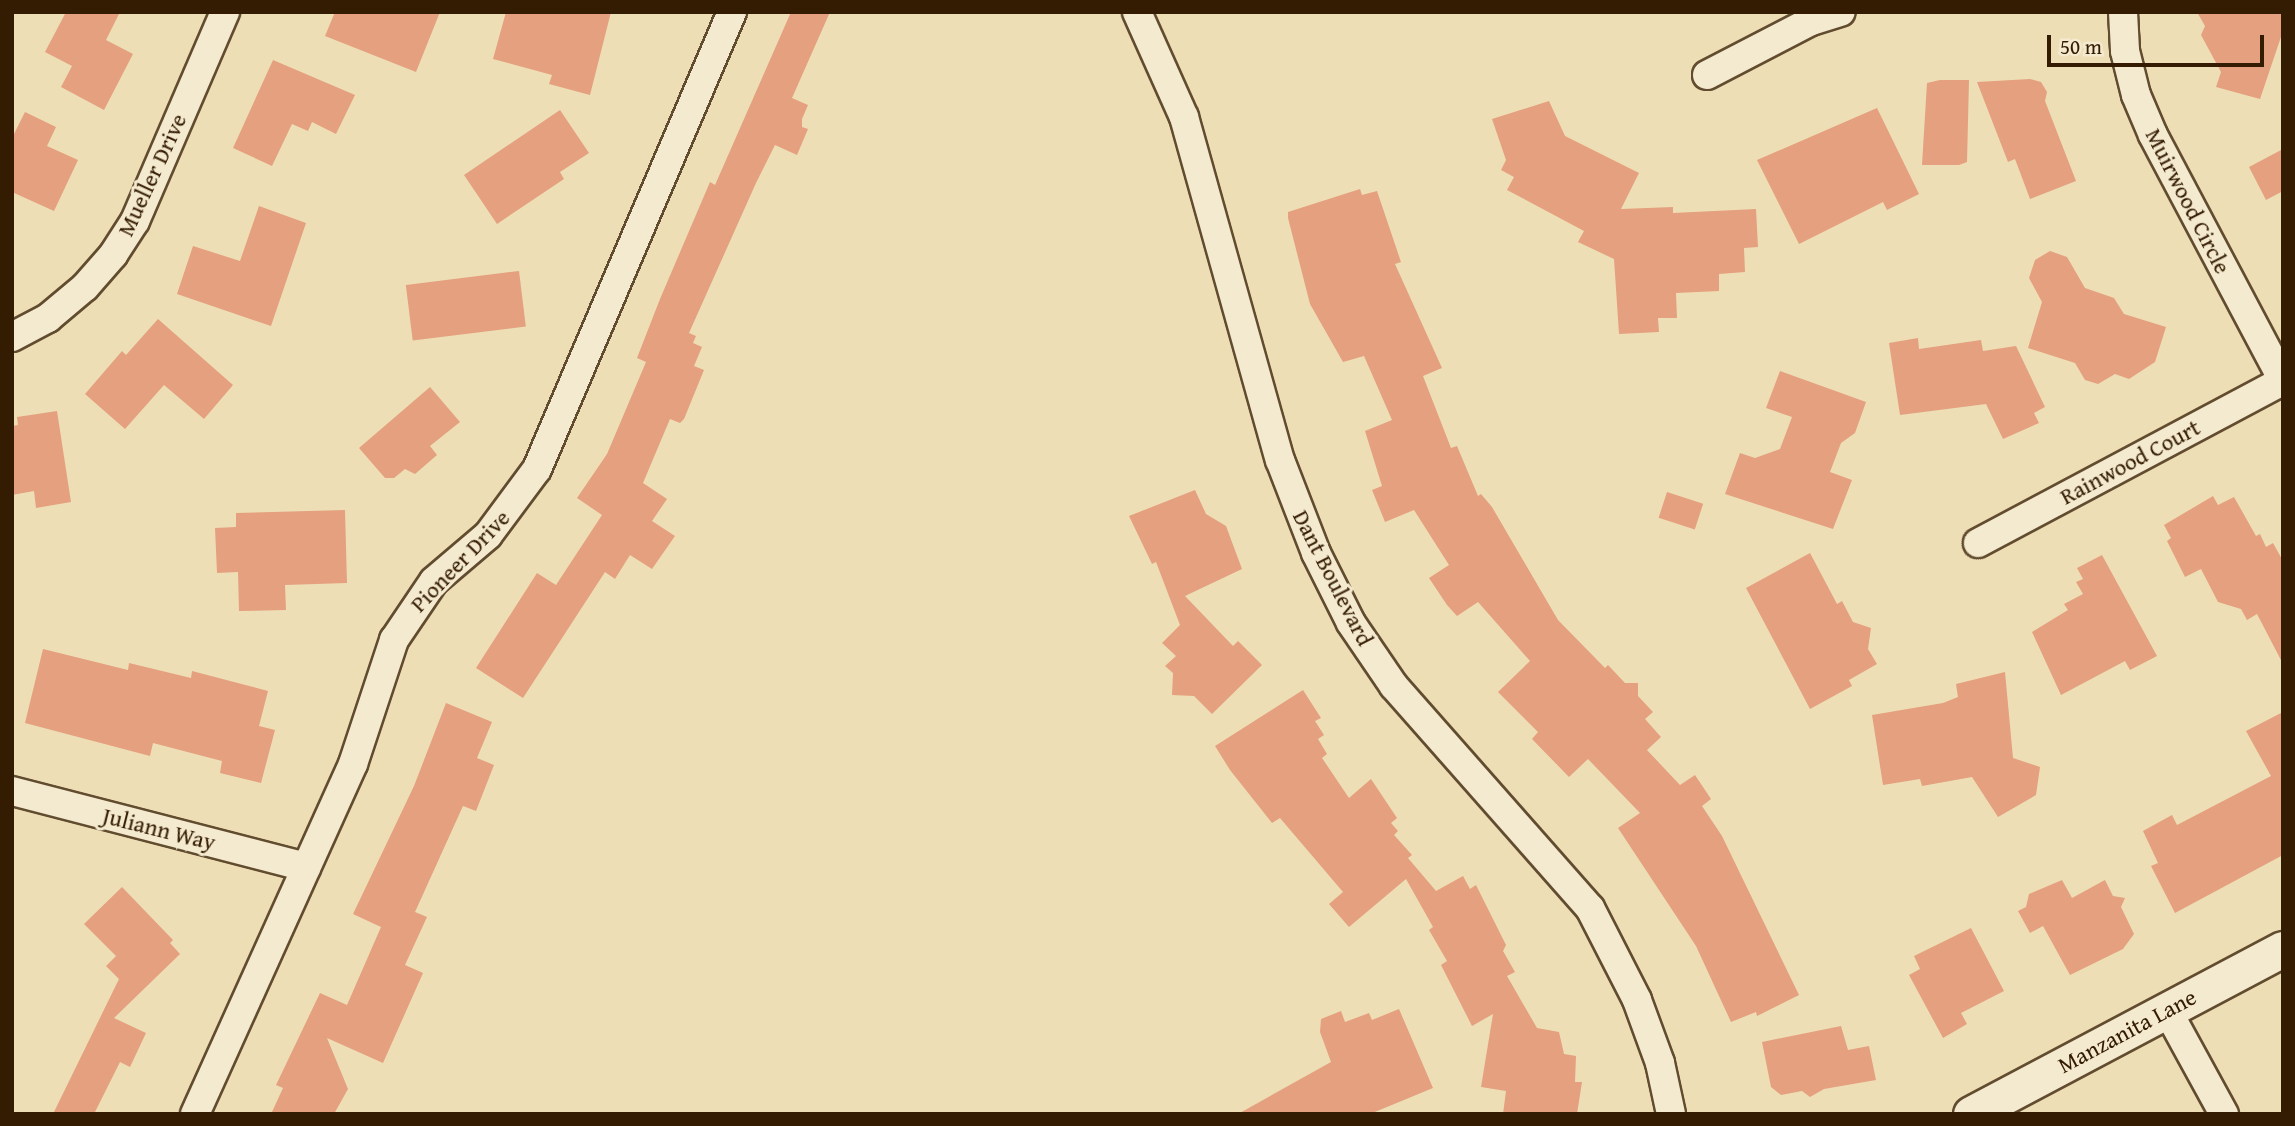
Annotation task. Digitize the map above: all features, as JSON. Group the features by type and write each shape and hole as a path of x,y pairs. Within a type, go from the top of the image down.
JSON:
{"street":[{"name":"Mueller Drive","path":"12,337 48,318 85,287 113,255 135,221 225,12"},
{"name":"Pioneer Drive","path":"195,1114 353,764 394,640 411,610 434,582 488,535 537,469 732,12"},
{"name":"Dant Boulevard","path":"1137,12 1184,117 1280,460 1316,554 1351,623 1394,686 1590,908 1637,1000 1660,1063 1671,1114"},
{"path":"1707,75 1811,21 1841,12"},
{"name":"Muirwood Circle","path":"2123,12 2125,51 2136,95 2153,135 2283,381"},
{"name":"Rainwood Court","path":"1978,543 2283,381"},
{"name":"Juliann Way","path":"12,791 306,867"},
{"name":"Manzanita Lane","path":"1971,1114 2283,949"},
{"path":"2167,1010 2224,1114"}],"building":[{"path":"66,12 120,12 106,40 133,54 104,110 61,87 72,66 45,52"},
{"path":"335,12 440,12 416,72 325,36"},
{"path":"506,12 611,12 590,95 549,84 552,75 493,59"},
{"path":"791,12 830,12 792,98 808,105 802,119 802,127 808,129 797,155 775,145 756,183 689,333 696,336 693,343 702,347 694,366 704,370 684,419 680,423 670,419 643,483 667,499 652,521 675,536 652,569 630,555 615,579 605,572 523,698 476,668 537,573 556,585 602,515 577,498 607,454 646,362 637,358 660,299 710,182 715,185"},
{"path":"2197,12 2283,12 2283,31 2260,99 2216,87 2221,72 2201,35 2205,26"},
{"path":"273,60 355,95 336,134 312,122 308,131 292,124 272,166 233,148"},
{"path":"2030,79 2041,82 2047,92 2045,101 2076,181 2030,199 2015,159 2008,162 1977,82"},
{"path":"1969,80 1967,162 1959,165 1922,165 1927,83"},
{"path":"1549,101 1565,136 1639,173 1621,209 1673,207 1673,213 1756,209 1758,247 1744,248 1745,272 1719,274 1719,291 1676,293 1677,318 1658,318 1659,332 1619,334 1614,259 1578,242 1584,231 1507,190 1514,177 1501,170 1506,160 1492,119"},
{"path":"1877,108 1919,194 1887,210 1883,202 1799,244 1757,160"},
{"path":"560,110 589,153 560,172 564,179 497,224 464,175"},
{"path":"25,112 56,127 47,146 78,160 54,211 12,192 12,138"},
{"path":"2283,149 2283,191 2266,200 2249,167"},
{"path":"1360,189 1362,195 1377,191 1401,262 1395,264 1442,368 1423,376 1451,448 1457,446 1478,496 1481,494 1492,507 1558,620 1605,668 1608,665 1625,683 1638,683 1638,696 1653,712 1645,719 1661,737 1647,750 1680,785 1695,775 1711,799 1702,806 1722,836 1799,995 1757,1016 1756,1012 1731,1022 1696,946 1618,828 1640,813 1588,759 1569,777 1532,739 1538,732 1498,692 1530,661 1478,602 1457,616 1447,605 1429,578 1449,565 1414,510 1385,522 1372,490 1382,486 1365,431 1392,420 1364,356 1343,362 1310,304 1288,218 1288,212"},
{"path":"259,206 306,223 271,326 177,294 193,246 240,261"},
{"path":"2050,251 2067,257 2085,288 2114,298 2124,314 2166,327 2155,362 2129,379 2115,374 2098,384 2085,380 2075,363 2028,348 2042,302 2029,278 2035,260"},
{"path":"519,271 526,327 413,340 406,285"},
{"path":"158,319 233,385 204,419 164,385 125,429 85,394 122,351 126,355"},
{"path":"1918,338 1919,349 1981,340 1983,351 2016,346 2045,407 2034,413 2039,423 2003,439 1986,404 1900,415 1889,343"},
{"path":"1780,371 1866,402 1855,433 1841,443 1830,472 1852,480 1833,529 1725,494 1740,453 1755,458 1780,449 1792,417 1766,408"},
{"path":"430,387 460,422 430,446 437,455 415,474 405,469 394,478 385,478 359,448"},
{"path":"57,411 71,502 36,508 34,491 12,495 12,426 18,425 17,417"},
{"path":"1195,490 1206,514 1226,526 1242,569 1185,596 1233,646 1238,641 1262,665 1212,714 1194,696 1172,695 1173,673 1165,666 1176,656 1162,643 1180,625 1156,562 1152,564 1129,516"},
{"path":"1667,492 1703,504 1695,529 1659,518"},
{"path":"2213,496 2218,505 2234,497 2256,536 2260,534 2266,547 2273,543 2283,561 2283,664 2257,614 2247,620 2241,609 2218,602 2201,569 2185,577 2167,541 2171,538 2164,525"},
{"path":"345,510 347,583 285,585 286,610 239,611 238,572 217,573 215,528 236,527 236,513"},
{"path":"1810,553 1837,604 1842,601 1853,622 1871,628 1868,649 1877,664 1849,680 1852,686 1810,709 1746,588"},
{"path":"2102,555 2157,656 2130,670 2125,661 2061,695 2032,632 2068,610 2064,604 2083,594 2076,582 2083,579 2077,568"},
{"path":"43,649 128,670 129,663 191,678 192,671 268,691 259,726 275,730 261,783 220,773 222,761 153,743 150,756 25,723"},
{"path":"2005,672 2013,758 2040,767 2036,795 1998,817 1972,777 1922,786 1920,779 1883,785 1872,715 1943,703 1958,697 1956,684"},
{"path":"1303,690 1321,718 1315,721 1324,735 1318,739 1327,754 1322,758 1349,798 1371,779 1397,818 1391,823 1398,831 1394,835 1412,855 1408,858 1436,891 1463,876 1470,889 1476,885 1506,945 1503,951 1515,972 1507,976 1537,1028 1559,1032 1564,1054 1576,1056 1575,1082 1582,1082 1577,1114 1503,1114 1506,1091 1481,1087 1493,1014 1472,1026 1441,965 1447,961 1429,930 1433,927 1406,879 1349,927 1329,904 1343,892 1280,818 1272,823 1230,770 1215,746"},
{"path":"446,703 492,722 477,758 494,765 476,811 463,806 415,912 427,917 405,965 423,973 383,1063 327,1038 348,1089 334,1114 271,1114 283,1088 276,1085 320,993 347,1005 381,927 353,914 414,786"},
{"path":"2283,712 2283,855 2175,913 2151,866 2158,863 2143,831 2172,815 2177,825 2271,776 2246,731"},
{"path":"2062,880 2072,898 2105,880 2113,896 2125,898 2121,907 2134,934 2123,949 2070,975 2043,926 2030,933 2018,911 2026,907 2029,894"},
{"path":"122,887 173,940 170,943 180,954 114,1018 146,1033 130,1067 120,1062 94,1114 53,1114 119,979 106,966 116,956 84,924"},
{"path":"1971,928 2004,991 1961,1013 1967,1024 1943,1038 1909,975 1920,969 1914,956"},
{"path":"1399,1009 1433,1088 1370,1114 1238,1114 1331,1062 1320,1032 1321,1019 1341,1011 1345,1022 1369,1013 1372,1020"},
{"path":"1841,1026 1848,1050 1869,1046 1876,1080 1824,1089 1810,1097 1802,1091 1781,1095 1771,1087 1762,1042"}]}
